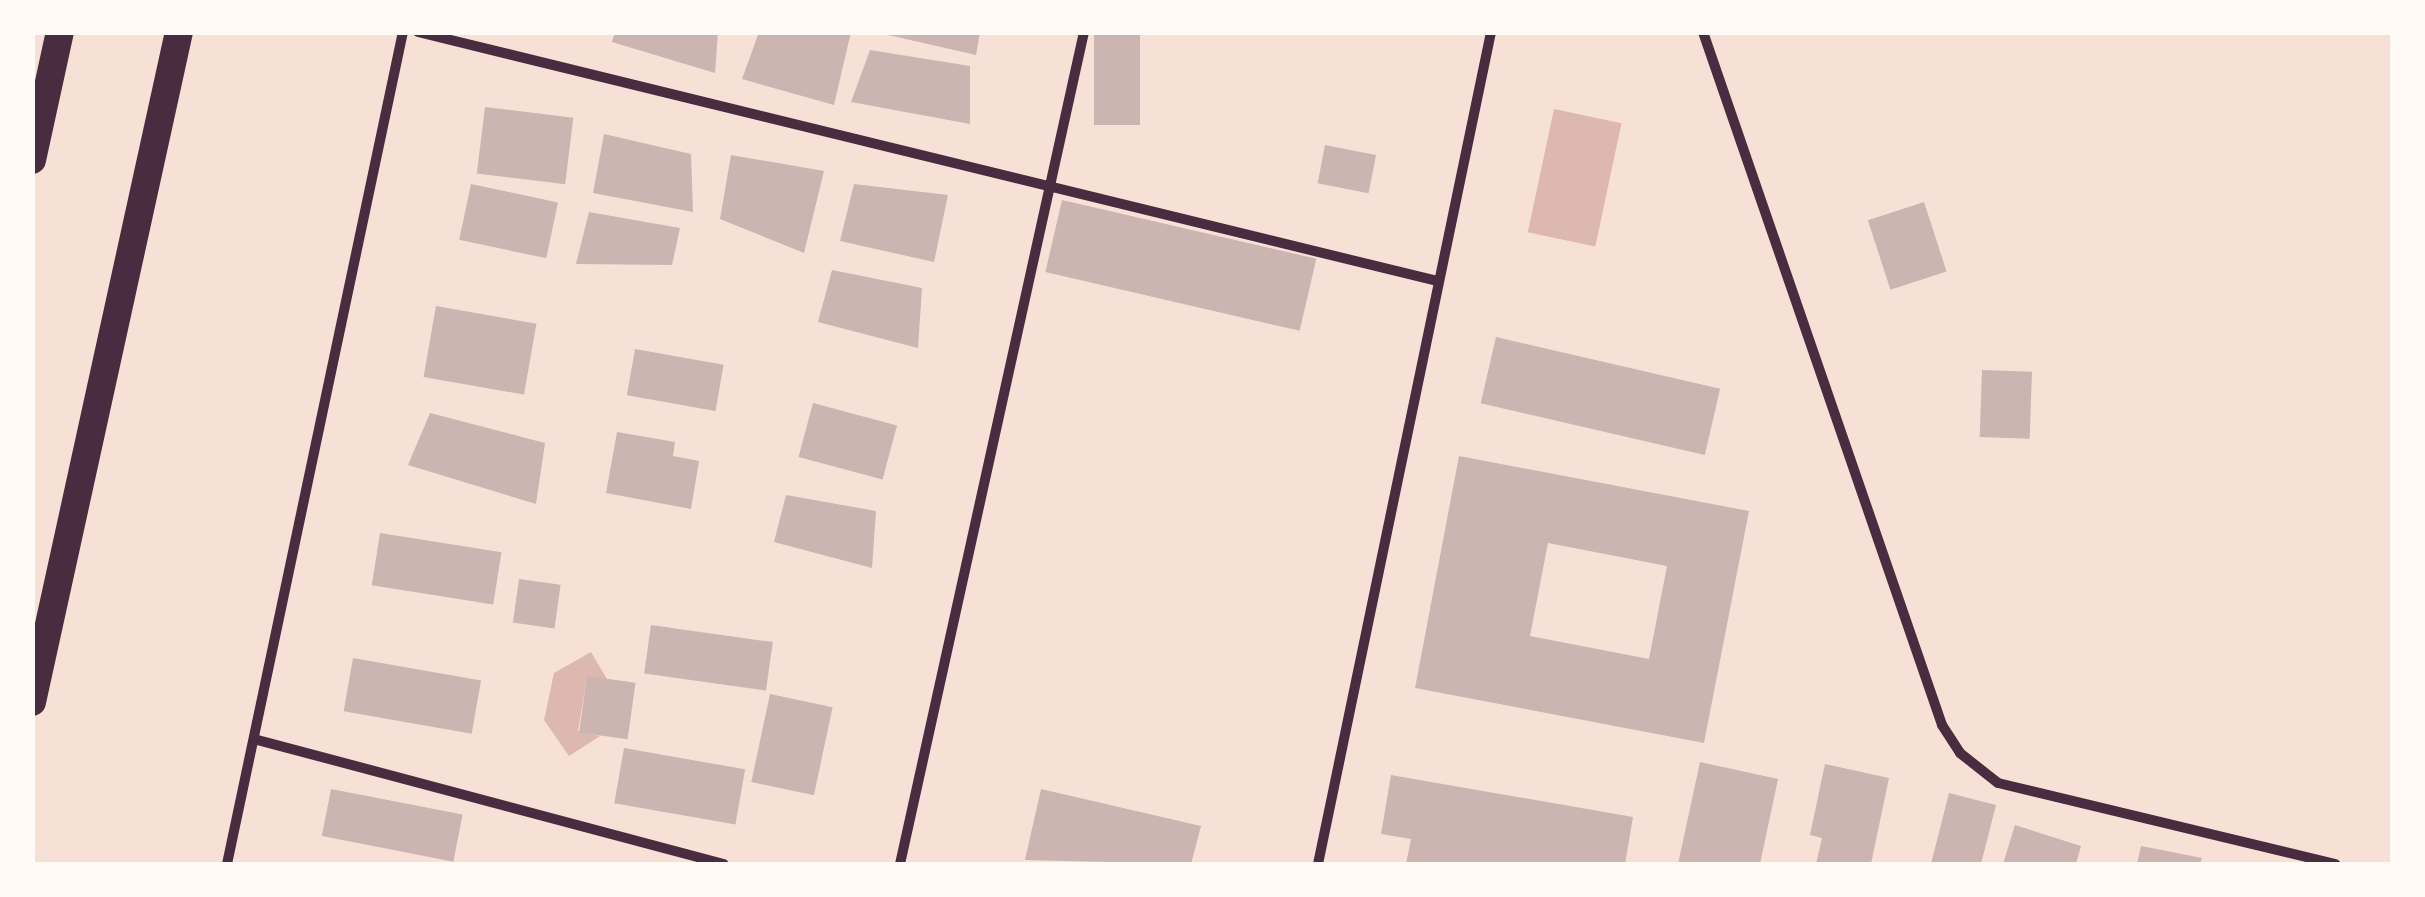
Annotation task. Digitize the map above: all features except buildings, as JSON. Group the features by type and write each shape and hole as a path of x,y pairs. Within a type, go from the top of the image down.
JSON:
{"highway":[{"path":"32,160 60,32"},
{"path":"32,702 179,32"}],"street":[{"path":"227,864 402,32"},
{"path":"418,32 1437,281"},
{"path":"900,864 1084,32"},
{"path":"1318,864 1491,32"},
{"path":"1703,32 1942,726 1960,753 1998,783 2335,864"},
{"path":"254,739 724,864"}],"shaded area":[{"path":"1554,109 1621,123 1595,247 1528,232"},
{"path":"591,652 607,679 587,677 578,731 600,736 569,756 544,720 554,673"}]}
